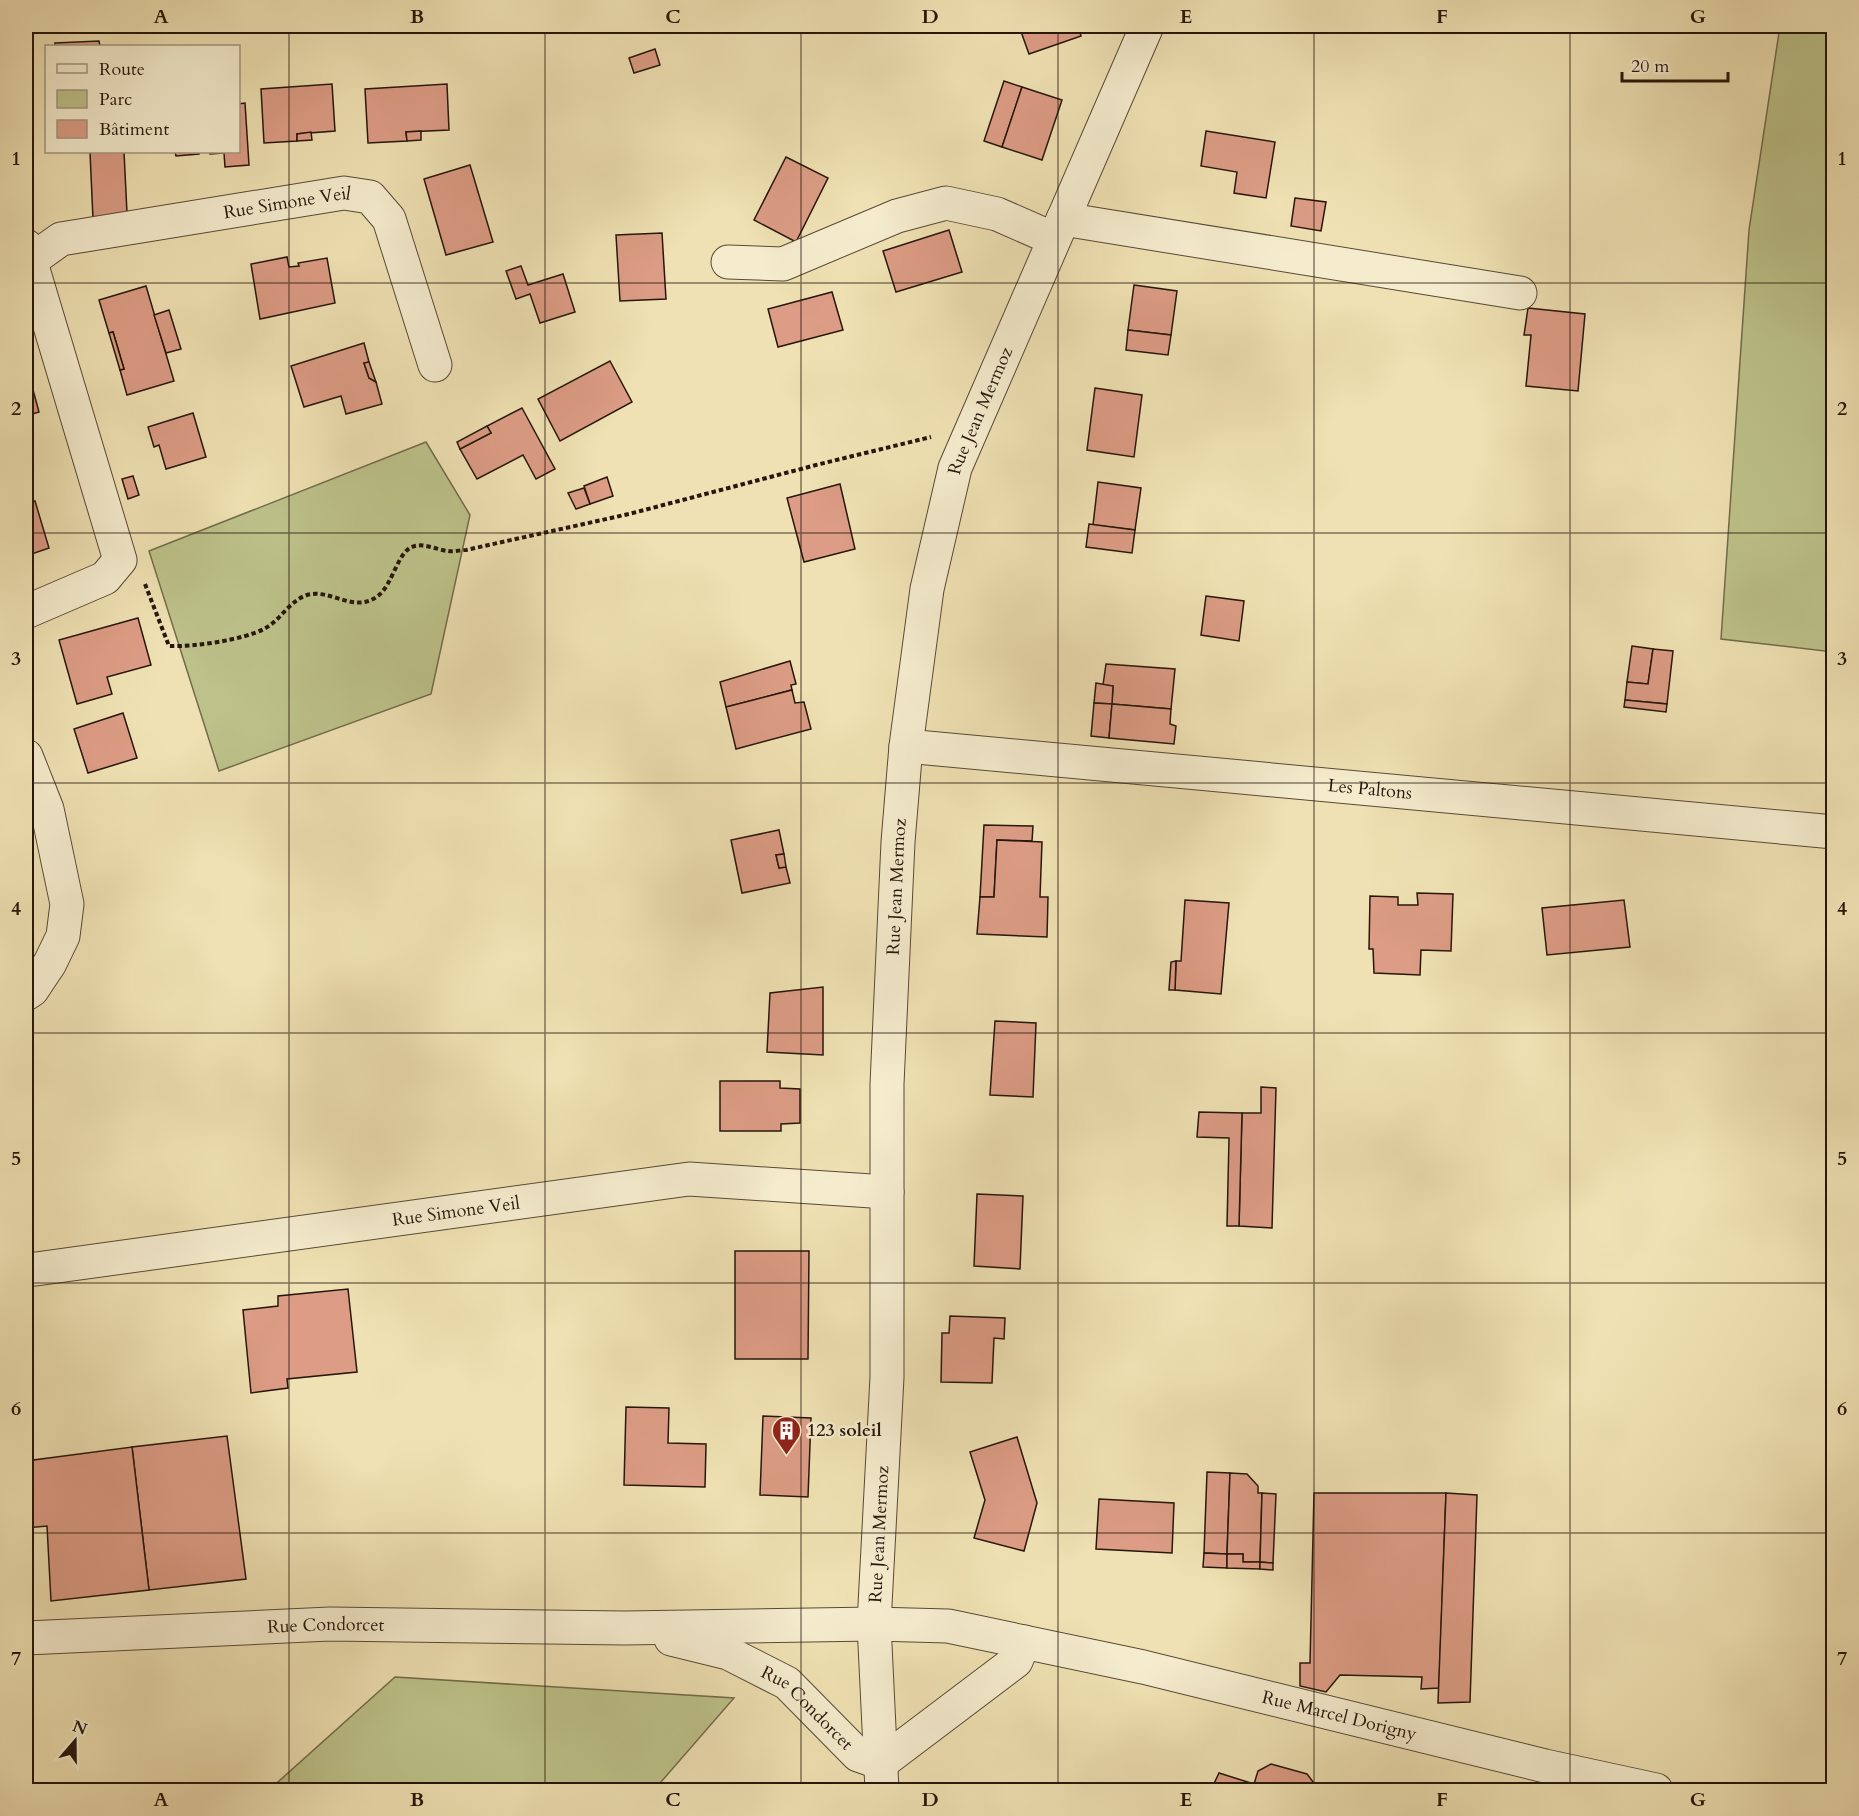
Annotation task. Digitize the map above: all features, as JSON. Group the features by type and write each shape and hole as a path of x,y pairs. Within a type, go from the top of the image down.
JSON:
{"street":[{"name":"Rue Jean Mermoz","path":"881,1777 874,1624 887,1377 887,1084 898,842 906,746 927,589 955,468 1147,26"},
{"name":"Rue Simone Veil","path":"120,560 27,257 61,240 344,193 370,197 389,219 435,365"},
{"path":"728,261 783,264 897,216 946,203 1059,229 1520,293"},
{"path":"26,612 105,578 120,560"},
{"name":"Les Paltons","path":"906,746 1833,832"},
{"path":"26,756 47,809 68,904 63,936 50,963 32,990 26,994"},
{"name":"Rue Simone Veil","path":"26,1269 689,1179 887,1192"},
{"name":"Rue Condorcet","path":"26,1638 330,1624 625,1628 874,1624"},
{"name":"Rue Marcel Dorigny","path":"874,1624 948,1626 1143,1667 1656,1791"},
{"name":"Rue Condorcet","path":"625,1628 728,1653 787,1683 881,1777"},
{"path":"881,1777 1016,1661 1024,1642"}],"path":[{"path":"120,560 138,567 169,646 190,647 233,639 265,629 289,606 308,595 363,603 379,596 408,548 415,545 449,552 466,550 629,514 820,464 973,428"}],"green space":[{"path":"1780,26 1833,26 1833,652 1721,639 1749,230"},
{"path":"426,442 470,515 431,694 219,771 149,551"},
{"path":"395,1677 734,1698 654,1790 269,1790"}],"building":[{"path":"1019,26 1078,26 1081,36 1029,54"},
{"path":"99,41 100,45 55,45 55,43"},
{"path":"655,49 660,65 634,73 629,58"},
{"path":"1004,81 1022,87 1002,147 984,141"},
{"path":"332,84 335,131 297,134 297,141 264,143 261,89"},
{"path":"447,84 449,130 406,132 407,141 368,143 365,89"},
{"path":"1022,87 1062,100 1042,160 1002,147"},
{"path":"245,103 249,165 225,167 224,153 240,153 240,104"},
{"path":"421,131 421,140 407,141 406,132"},
{"path":"1206,131 1275,142 1266,198 1234,193 1237,172 1201,166"},
{"path":"311,132 312,140 297,141 297,134"},
{"path":"90,153 124,153 127,213 93,219"},
{"path":"175,153 199,153 199,154 176,156"},
{"path":"786,157 828,178 796,242 754,220"},
{"path":"470,165 493,242 446,255 424,179"},
{"path":"1295,198 1326,202 1321,231 1291,226"},
{"path":"949,230 962,272 896,292 883,251"},
{"path":"662,233 666,299 620,301 616,235"},
{"path":"287,257 289,267 299,266 298,263 327,258 335,303 260,319 251,264"},
{"path":"521,266 528,285 563,274 575,312 540,323 530,294 516,299 506,271"},
{"path":"1134,285 1177,291 1171,335 1128,330"},
{"path":"146,286 174,381 127,395 120,370 124,369 113,332 109,333 99,300"},
{"path":"832,292 843,330 778,347 768,309"},
{"path":"1528,308 1585,314 1578,391 1526,386 1531,335 1524,335"},
{"path":"169,310 181,349 166,353 154,315"},
{"path":"1128,330 1171,335 1168,355 1126,350"},
{"path":"113,332 124,369 120,370 109,333"},
{"path":"364,343 369,362 364,363 369,378 376,382 382,404 346,414 341,396 304,407 291,366"},
{"path":"610,361 632,402 560,441 538,399"},
{"path":"369,362 376,382 369,378 364,363"},
{"path":"26,364 39,412 26,416"},
{"path":"1095,388 1142,395 1134,457 1087,450"},
{"path":"522,408 555,469 536,479 523,455 477,479 460,449 491,433 487,426"},
{"path":"193,413 206,457 166,469 159,445 154,447 148,427"},
{"path":"487,426 491,433 460,449 457,442"},
{"path":"133,476 139,495 128,499 122,479"},
{"path":"607,477 613,496 590,504 584,486"},
{"path":"1098,482 1141,488 1135,530 1093,525"},
{"path":"840,484 855,549 804,562 787,498"},
{"path":"584,488 590,504 576,509 568,493"},
{"path":"35,501 49,548 26,556 26,504"},
{"path":"1089,524 1135,530 1132,553 1086,547"},
{"path":"1206,596 1244,601 1239,641 1201,635"},
{"path":"138,618 151,665 107,677 112,694 77,704 59,640"},
{"path":"1632,646 1653,649 1648,684 1627,682"},
{"path":"1653,649 1673,651 1667,704 1625,700 1627,682 1648,684"},
{"path":"790,661 796,684 791,685 792,690 726,707 720,682"},
{"path":"1106,664 1175,669 1171,709 1112,704 1113,686 1103,685"},
{"path":"1096,683 1113,686 1112,704 1094,703"},
{"path":"792,690 795,703 804,702 811,729 736,749 726,707"},
{"path":"1625,700 1667,704 1666,712 1624,707"},
{"path":"1094,703 1112,704 1109,738 1091,736"},
{"path":"1112,704 1171,709 1170,724 1176,726 1174,744 1109,738"},
{"path":"123,713 137,758 88,773 74,729"},
{"path":"984,825 1033,826 1032,841 997,840 994,897 980,897"},
{"path":"779,830 784,854 776,855 779,868 786,867 790,883 742,893 731,840"},
{"path":"997,840 1042,842 1040,897 1048,897 1047,937 977,934 980,897 994,897"},
{"path":"784,854 786,867 779,868 776,855"},
{"path":"1417,893 1453,894 1451,951 1421,950 1420,975 1374,973 1373,949 1369,949 1370,896 1398,897 1398,905 1418,905"},
{"path":"1185,900 1229,903 1221,994 1175,990 1176,961 1181,961"},
{"path":"1624,900 1630,947 1547,955 1542,908"},
{"path":"1176,961 1175,990 1169,990 1171,962"},
{"path":"823,987 823,1055 767,1052 770,993"},
{"path":"995,1021 1036,1023 1033,1097 990,1095"},
{"path":"720,1081 780,1081 780,1088 800,1089 800,1123 781,1124 781,1131 720,1131"},
{"path":"1261,1087 1276,1088 1272,1228 1239,1226 1242,1113 1261,1113"},
{"path":"1199,1112 1242,1113 1239,1226 1227,1226 1229,1138 1197,1137"},
{"path":"977,1194 1023,1196 1020,1269 974,1266"},
{"path":"735,1251 809,1251 808,1359 735,1359"},
{"path":"348,1289 357,1372 287,1379 288,1388 251,1393 243,1310 278,1306 278,1296"},
{"path":"950,1316 1005,1318 1004,1339 994,1338 992,1383 941,1382 942,1333 949,1333"},
{"path":"626,1407 669,1408 668,1443 706,1444 705,1487 624,1485"},
{"name":"123 soleil","path":"763,1416 811,1418 808,1497 760,1495"},
{"path":"227,1436 246,1579 149,1590 132,1447"},
{"path":"1017,1437 1037,1503 1024,1551 974,1538 985,1500 970,1452"},
{"path":"132,1447 149,1590 51,1601 47,1526 26,1528 26,1461"},
{"path":"1207,1472 1230,1473 1227,1554 1204,1553"},
{"path":"1230,1473 1247,1474 1258,1486 1258,1493 1262,1493 1260,1562 1243,1562 1243,1554 1227,1554"},
{"path":"1262,1493 1276,1494 1273,1563 1260,1562"},
{"path":"1314,1493 1446,1493 1439,1688 1421,1689 1422,1677 1340,1675 1326,1692 1300,1686 1300,1663 1310,1663"},
{"path":"1446,1493 1477,1495 1470,1702 1438,1703"},
{"path":"1099,1499 1174,1503 1172,1553 1096,1549"},
{"path":"1204,1553 1227,1554 1227,1568 1203,1567"},
{"path":"1227,1554 1243,1554 1243,1562 1260,1562 1260,1569 1227,1568"},
{"path":"1260,1562 1273,1563 1273,1570 1260,1569"},
{"path":"1271,1764 1307,1774 1317,1787 1328,1790 1211,1790 1219,1773 1254,1784 1258,1771"}],"place":[{"name":"123 soleil","path":"786,1456"}]}
